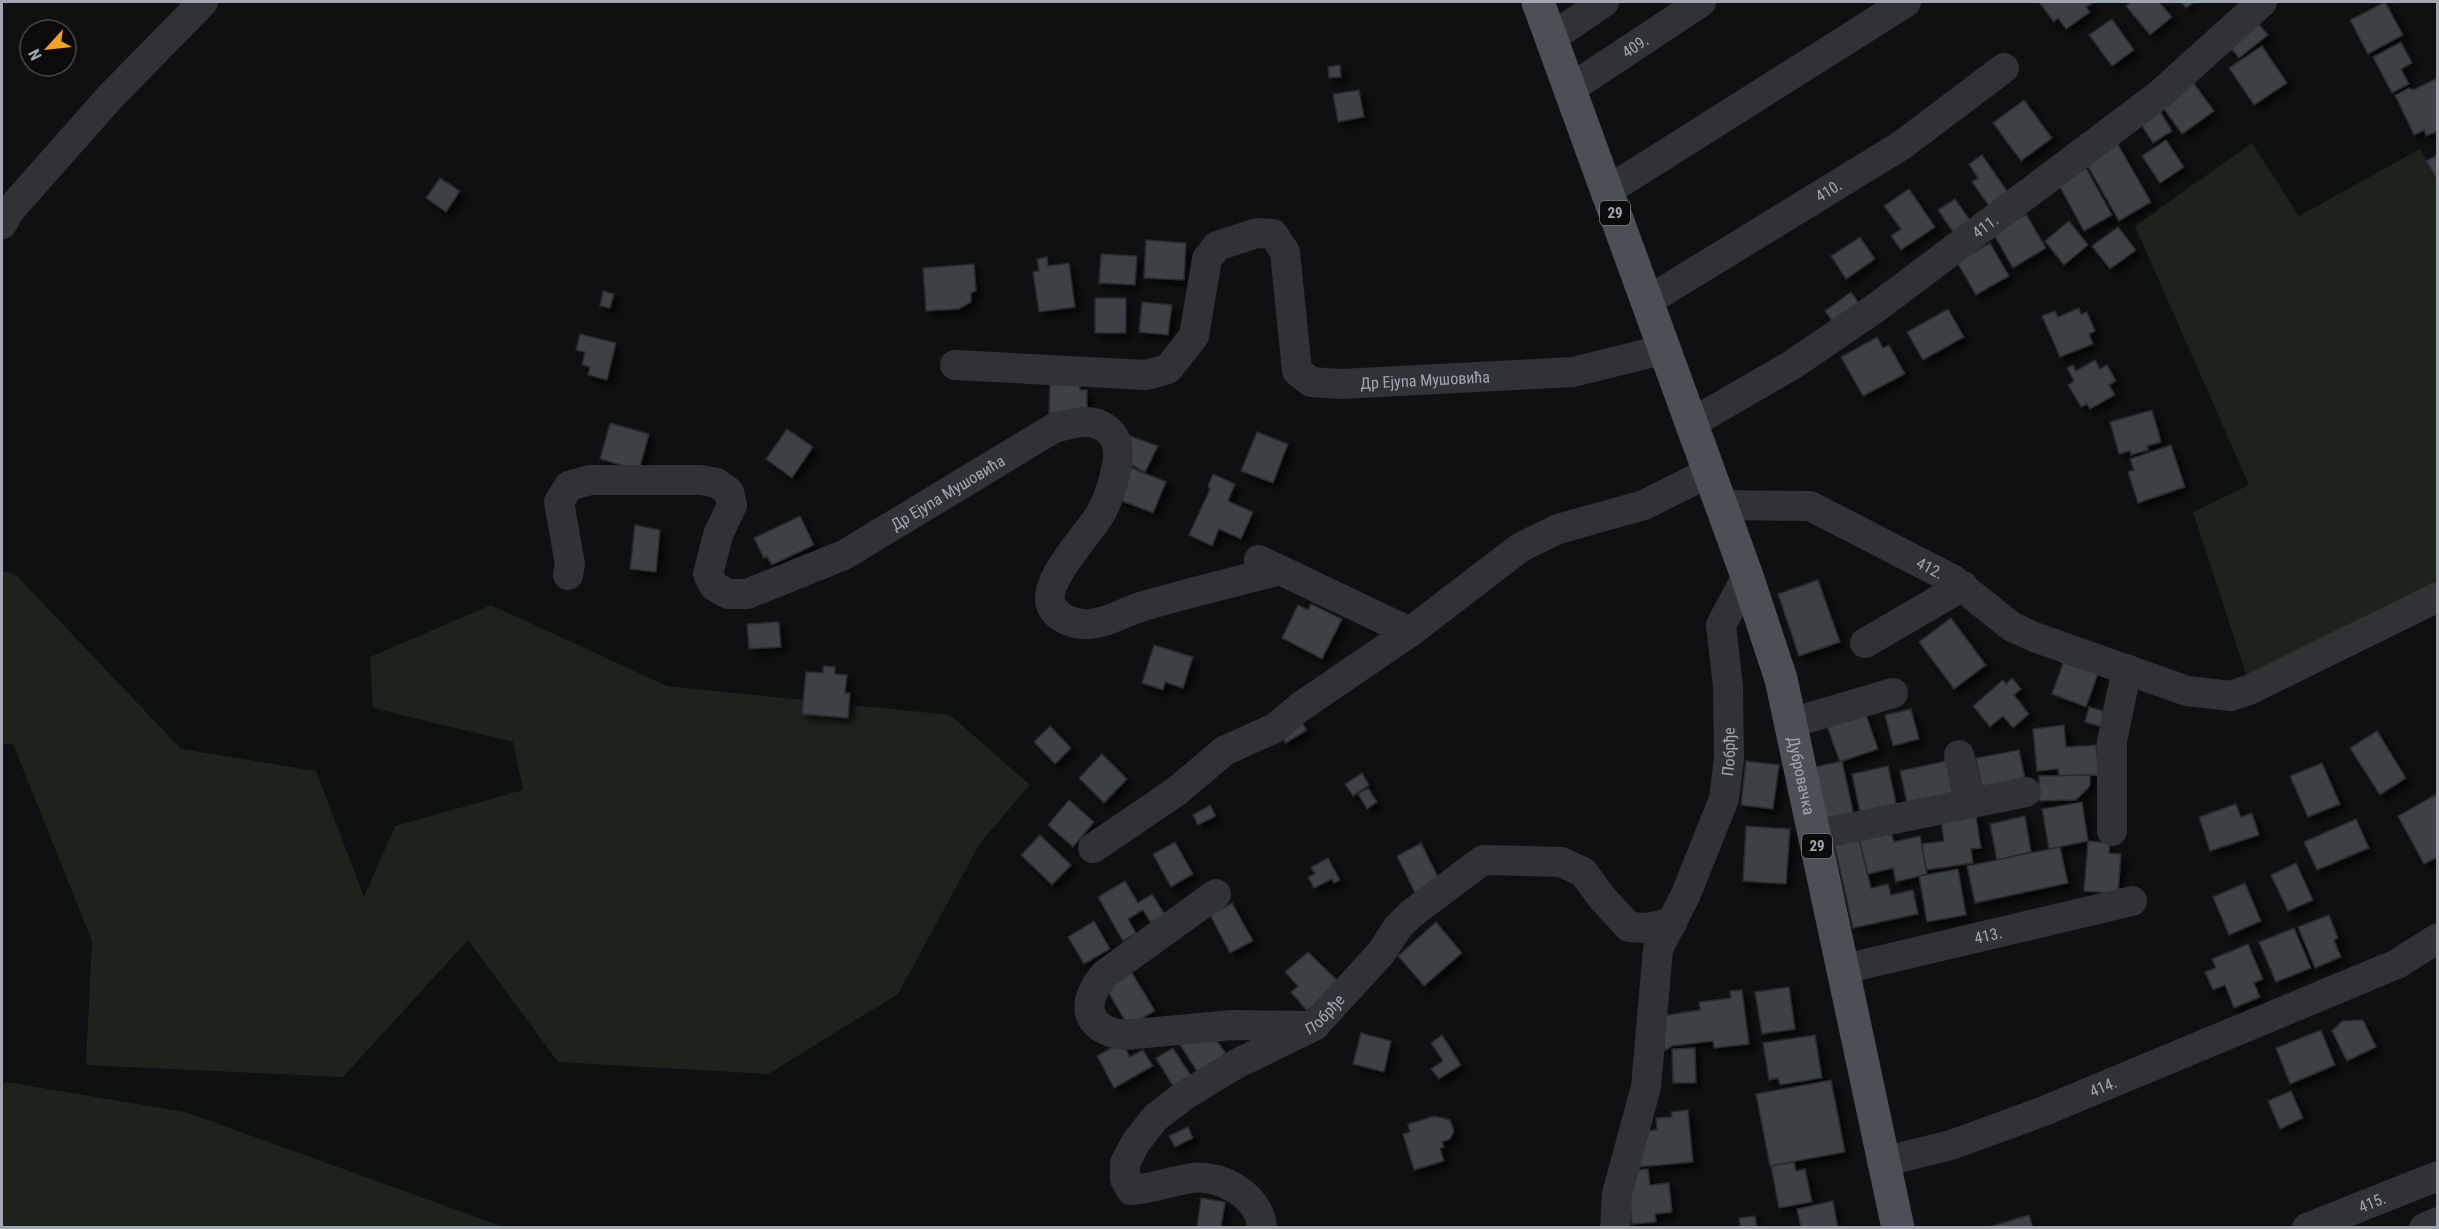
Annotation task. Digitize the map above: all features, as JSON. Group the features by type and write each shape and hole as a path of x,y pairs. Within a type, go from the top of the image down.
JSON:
{"main road":[{"name":"29","path":"1538,2 1708,473"},
{"name":"Дубровачка","path":"1708,473 1747,576 1774,658 1791,723 1844,969 1882,1162 1898,1227"}],"street":[{"path":"2,224 10,210 111,97 203,2"},
{"path":"1551,38 1604,2"},
{"name":"409.","path":"1570,89 1701,2"},
{"path":"1607,191 1906,2"},
{"name":"411.","path":"1690,424 1792,365 1877,307 2159,95 2262,2"},
{"name":"410.","path":"1646,302 1902,145 2004,68"},
{"name":"Др Ејупа Мушовића","path":"956,365 1146,375 1168,369 1194,336 1207,259 1217,246 1257,233 1273,234 1286,252 1297,371 1311,382 1341,384 1573,372 1662,350"},
{"name":"Др Ејупа Мушовића","path":"568,575 570,564 559,502 569,486 602,480 701,480 717,483 729,492 732,505 718,535 708,574 714,586 729,594 747,594 844,555 1054,428 1079,421 1101,423 1114,436 1118,456 1113,485 1101,513 1059,572 1050,591 1052,606 1065,620 1084,625 1104,620 1267,565 1410,632"},
{"path":"1093,848 1177,792 1224,751 1275,728 1300,707 1410,632 1505,558 1558,529 1644,505 1708,473"},
{"name":"412.","path":"1720,505 1810,506 1963,586 2012,627 2187,691 2231,696 2252,689 2438,597"},
{"name":"Побрђе","path":"1615,1227 1617,1194 1646,1087 1658,949 1686,894 1724,799 1729,759 1729,728 1728,686 1721,625 1747,576"},
{"path":"1865,643 1963,586"},
{"path":"2112,831 2112,741 2127,669"},
{"path":"1791,723 1893,693"},
{"path":"1959,755 1970,803"},
{"path":"1815,835 2026,792"},
{"name":"Побрђе","path":"1262,1227 1252,1204 1241,1190 1216,1181 1194,1178 1131,1190 1125,1179 1125,1163 1136,1142 1156,1117 1185,1095 1236,1064 1314,1026 1381,952 1398,927 1411,914 1483,860 1561,862 1583,872 1603,899 1629,927 1646,928 1672,922"},
{"path":"1216,894 1105,974 1093,989 1089,1003 1091,1016 1099,1027 1110,1033 1124,1035 1232,1025 1314,1026"},
{"name":"413.","path":"1844,969 2132,901"},
{"name":"414.","path":"1882,1162 1951,1145 2044,1111 2397,964 2438,938"},
{"name":"415.","path":"2307,1227 2438,1176"},
{"path":"2424,1227 2438,1222"}],"shaded area":[{"path":"2252,143 2299,216 2420,149 2438,181 2437,597 2251,689 2193,512 2249,485 2135,226"},
{"path":"2,571 16,575 181,749 316,771 364,897 395,826 523,790 513,742 373,708 370,657 491,605 667,686 950,715 1030,785 980,843 898,994 768,1074 558,1062 468,940 343,1077 86,1065 92,941 13,744 2,744"},
{"path":"2,1083 185,1112 504,1227 2,1227"}],"building":[{"path":"2039,2 2094,2 2086,7 2090,12 2066,29 2058,18 2054,22"},
{"path":"2131,2 2159,2 2172,17 2150,35 2126,6"},
{"path":"2181,2 2194,2 2186,8"},
{"path":"2385,2 2403,35 2368,54 2350,20"},
{"path":"2112,19 2134,50 2112,66 2089,35"},
{"path":"2257,22 2268,35 2239,58 2228,45"},
{"path":"2401,42 2412,63 2401,69 2409,84 2392,93 2373,57"},
{"path":"2262,46 2287,83 2254,105 2229,68"},
{"path":"1340,65 1341,77 1329,78 1328,67"},
{"path":"2438,78 2438,131 2426,136 2424,130 2414,135 2395,95 2409,88 2413,90"},
{"path":"2193,82 2214,111 2182,134 2161,105"},
{"path":"1359,90 1364,117 1338,122 1333,94"},
{"path":"2024,100 2052,138 2021,161 1993,123"},
{"path":"2158,108 2172,131 2153,143 2138,120"},
{"path":"2113,136 2151,202 2119,221 2081,154"},
{"path":"2166,140 2184,167 2160,183 2142,156"},
{"path":"1982,155 2009,194 1990,207 1972,182 1978,178 1969,164"},
{"path":"2438,155 2438,181 2426,161"},
{"path":"2082,161 2112,215 2084,231 2054,176"},
{"path":"440,178 460,191 446,212 426,198"},
{"path":"1909,189 1935,227 1901,250 1891,236 1901,229 1884,206"},
{"path":"1955,199 1972,223 1955,235 1938,210"},
{"path":"2026,214 2046,248 2013,268 1993,233"},
{"path":"2069,221 2088,245 2064,265 2045,241"},
{"path":"2118,227 2136,250 2110,269 2092,246"},
{"path":"1860,237 1875,259 1846,279 1831,256"},
{"path":"1146,240 1186,243 1184,280 1144,278"},
{"path":"1990,243 2009,276 1976,295 1957,262"},
{"path":"1101,254 1137,256 1135,285 1099,283"},
{"path":"1047,257 1048,266 1069,263 1075,307 1039,312 1033,272 1039,271 1037,259"},
{"path":"974,264 976,291 971,293 971,302 959,309 926,311 923,268"},
{"path":"603,291 614,294 610,308 600,306"},
{"path":"1851,292 1861,306 1835,325 1825,311"},
{"path":"1095,298 1126,298 1126,333 1095,333"},
{"path":"1142,302 1172,305 1168,335 1139,332"},
{"path":"2079,308 2081,314 2087,312 2095,331 2089,334 2093,344 2060,357 2042,316 2055,311 2058,317"},
{"path":"1948,309 1964,337 1923,360 1907,332"},
{"path":"580,334 616,343 607,380 588,375 590,367 582,365 585,352 576,350"},
{"path":"1877,337 1883,348 1889,345 1905,374 1863,396 1841,357"},
{"path":"2095,360 2100,369 2107,365 2116,381 2109,385 2115,395 2090,409 2087,404 2081,407 2068,385 2074,381 2067,368 2073,365 2076,371"},
{"path":"1050,376 1080,377 1080,390 1087,390 1087,414 1049,413"},
{"path":"2152,410 2161,442 2147,446 2148,450 2131,455 2130,451 2119,454 2110,422"},
{"path":"610,423 649,434 639,470 600,459"},
{"path":"787,429 813,447 792,478 766,459"},
{"path":"1257,432 1288,444 1273,483 1241,471"},
{"path":"1130,436 1158,446 1145,472 1120,459"},
{"path":"2171,445 2185,487 2138,503 2128,472 2134,470 2130,459"},
{"path":"1130,467 1166,482 1153,513 1117,499"},
{"path":"1213,474 1235,484 1228,501 1253,512 1241,539 1219,529 1212,546 1189,535 1210,489 1208,486"},
{"path":"800,516 814,545 772,565 767,557 764,558 754,538"},
{"path":"635,525 660,530 656,572 630,569"},
{"path":"1818,580 1840,642 1799,656 1778,594"},
{"path":"1311,604 1342,619 1322,659 1282,638 1298,605 1308,610"},
{"path":"1951,618 1986,665 1954,689 1919,642"},
{"path":"779,622 781,647 749,649 747,624"},
{"path":"1154,645 1193,657 1183,688 1165,682 1163,690 1142,683"},
{"path":"2066,655 2100,668 2086,707 2052,694"},
{"path":"823,666 835,667 835,674 847,675 845,693 850,693 848,718 802,714 806,672 823,673"},
{"path":"2012,678 2021,689 2014,695 2029,714 2013,728 2003,716 1990,727 1973,706 2003,680 2006,684"},
{"path":"2089,707 2113,714 2109,729 2085,722"},
{"path":"1911,709 1919,739 1893,746 1885,715"},
{"path":"1865,712 1878,749 1840,762 1827,726"},
{"path":"1299,719 1307,730 1286,743 1279,732"},
{"path":"2064,725 2066,747 2096,745 2099,775 2059,776 2058,769 2037,771 2033,729"},
{"path":"1050,726 1071,748 1055,764 1034,742"},
{"path":"2377,731 2406,778 2380,795 2350,748"},
{"path":"2019,750 2026,783 1983,793 1976,758"},
{"path":"1102,754 1127,779 1104,803 1079,778"},
{"path":"1746,761 1779,765 1773,809 1741,805"},
{"path":"1842,761 1854,816 1827,821 1815,767"},
{"path":"1946,761 1954,797 1908,807 1900,771"},
{"path":"2322,763 2340,804 2308,817 2290,776"},
{"path":"1888,766 1897,808 1861,816 1852,774"},
{"path":"1362,773 1369,785 1353,796 1345,784"},
{"path":"2090,775 2090,786 2076,800 2039,801 2039,776"},
{"path":"1368,788 1377,802 1367,809 1358,794"},
{"path":"2435,795 2438,800 2438,857 2424,864 2398,816"},
{"path":"1069,800 1094,822 1073,847 1048,825"},
{"path":"2082,802 2088,841 2049,849 2042,809"},
{"path":"2236,804 2241,817 2252,813 2259,835 2210,851 2199,817"},
{"path":"1210,805 1216,816 1198,825 1193,815"},
{"path":"1975,810 1981,848 1971,849 1973,863 1926,870 1922,844 1944,841 1940,815"},
{"path":"2025,816 2031,852 1997,860 1990,824"},
{"path":"2356,819 2369,848 2317,870 2304,842"},
{"path":"1746,826 1790,829 1786,884 1743,881"},
{"path":"1891,832 1894,842 1920,836 1927,874 1896,882 1893,868 1868,874 1859,840"},
{"path":"1832,834 1859,840 1871,888 1888,884 1891,895 1913,890 1918,914 1853,928"},
{"path":"1040,835 1071,865 1052,885 1021,855"},
{"path":"2088,841 2110,843 2109,853 2121,854 2118,894 2084,891"},
{"path":"1175,842 1193,874 1171,887 1153,854"},
{"path":"1421,843 1441,883 1416,895 1397,856"},
{"path":"2060,847 2068,883 1975,903 1967,866"},
{"path":"1328,858 1340,880 1334,883 1332,879 1314,888 1308,877 1315,874 1311,867"},
{"path":"2296,863 2313,900 2288,911 2271,875"},
{"path":"1958,869 1966,915 1927,922 1919,876"},
{"path":"1125,881 1138,903 1152,894 1165,915 1151,923 1143,910 1128,919 1136,933 1123,941 1098,897"},
{"path":"2245,883 2261,921 2229,935 2213,897"},
{"path":"1232,903 1253,941 1230,953 1210,915"},
{"path":"2329,915 2338,938 2334,940 2341,957 2315,968 2298,927"},
{"path":"1094,921 1110,949 1084,964 1068,937"},
{"path":"1436,922 1462,953 1424,986 1398,956"},
{"path":"2294,928 2311,968 2276,982 2259,942"},
{"path":"2248,944 2263,979 2254,983 2260,997 2234,1008 2225,985 2213,990 2205,972 2216,968 2212,959"},
{"path":"1308,952 1339,982 1307,1011 1291,992 1298,986 1285,972"},
{"path":"1129,968 1155,1011 1128,1026 1103,983"},
{"path":"1789,987 1795,1029 1762,1034 1755,992"},
{"path":"1742,990 1749,1044 1714,1048 1713,1041 1672,1046 1665,1051 1661,1016 1700,1010 1699,1002 1731,998 1730,991"},
{"path":"2363,1020 2376,1047 2347,1061 2332,1031 2342,1021"},
{"path":"2321,1030 2335,1065 2290,1084 2276,1048"},
{"path":"1210,1031 1227,1055 1199,1074 1178,1042"},
{"path":"1361,1033 1391,1041 1384,1072 1353,1064"},
{"path":"1442,1035 1461,1065 1439,1079 1431,1069 1443,1061 1431,1043"},
{"path":"1815,1035 1822,1078 1780,1085 1778,1078 1769,1080 1763,1043"},
{"path":"1122,1042 1130,1057 1143,1050 1153,1066 1114,1088 1097,1056"},
{"path":"1173,1048 1191,1076 1173,1086 1156,1058"},
{"path":"1695,1048 1696,1083 1673,1083 1672,1049"},
{"path":"1831,1080 1845,1152 1770,1166 1756,1094"},
{"path":"2291,1091 2303,1118 2280,1129 2268,1101"},
{"path":"1688,1110 1693,1162 1638,1167 1635,1132 1657,1130 1656,1118 1672,1117 1671,1112"},
{"path":"1434,1116 1450,1120 1454,1131 1450,1139 1442,1142 1444,1147 1440,1148 1444,1161 1414,1170 1403,1134 1410,1132 1408,1124"},
{"path":"1188,1127 1193,1138 1175,1147 1169,1136"},
{"path":"1794,1162 1796,1171 1805,1169 1812,1202 1779,1208 1771,1166"},
{"path":"1648,1169 1650,1185 1669,1183 1672,1212 1655,1214 1656,1222 1632,1224 1627,1176 1635,1170"},
{"path":"1201,1198 1225,1202 1221,1228 1197,1228"},
{"path":"1833,1201 1838,1228 1801,1228 1797,1209"},
{"path":"2029,1215 2033,1228 1986,1228"},
{"path":"1755,1216 1757,1228 1741,1228 1739,1218"}]}
